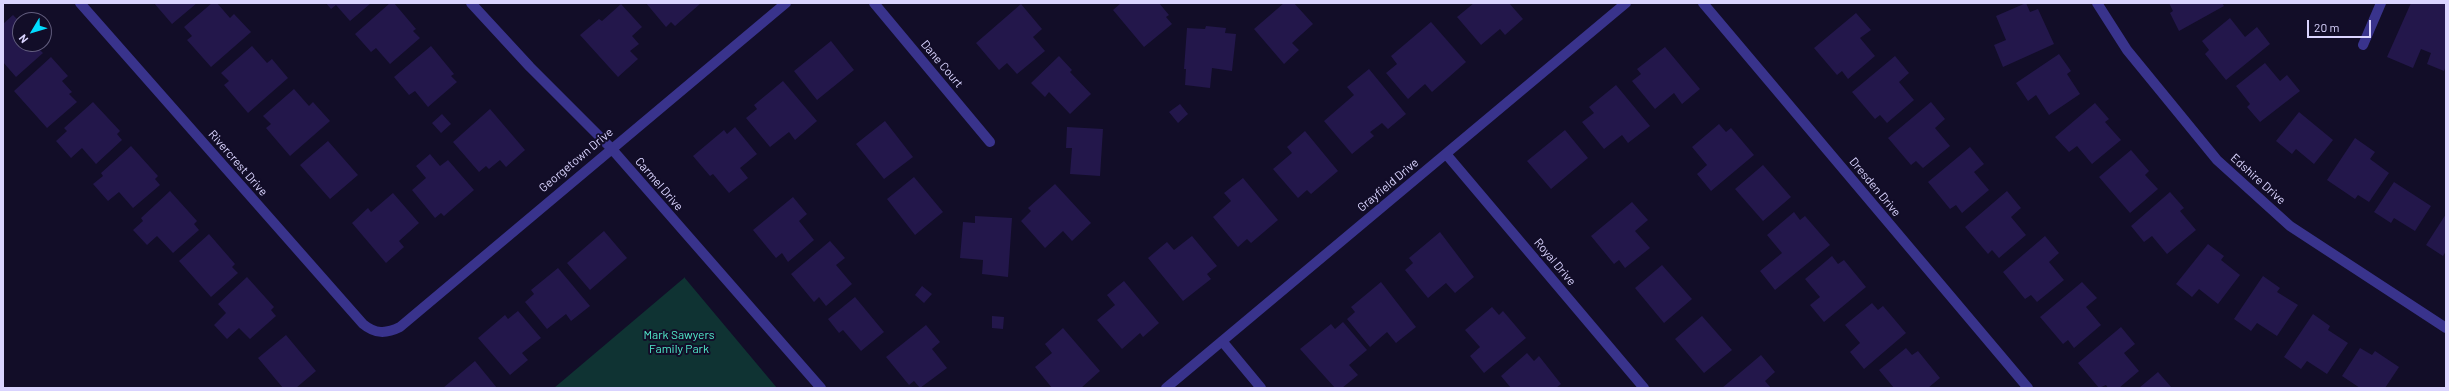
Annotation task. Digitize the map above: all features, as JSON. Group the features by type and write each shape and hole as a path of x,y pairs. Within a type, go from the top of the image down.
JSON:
{"street":[{"name":"Rivercrest Drive","path":"80,3 363,324 371,330 382,333"},
{"name":"Carmel Drive","path":"471,3 530,67 611,148 821,388"},
{"name":"Georgetown Drive","path":"382,333 392,332 400,327 611,148 786,3"},
{"name":"Dane Court","path":"874,3 990,142"},
{"name":"Grayfield Drive","path":"1166,388 1626,3"},
{"name":"Dresden Drive","path":"1704,3 2028,388"},
{"name":"Edshire Drive","path":"2097,3 2127,50 2217,160 2290,226 2446,328"},
{"path":"2363,45 2381,3"},
{"name":"Royal Drive","path":"1446,154 1644,388"},
{"path":"1222,341 1261,388"}],"green space":[{"name":"Mark Sawyers Family Park","path":"684,278 777,388 554,388"}],"building":[{"path":"154,3 197,3 172,24"},
{"path":"212,3 217,3 230,18 234,14 251,32 211,67 187,40 192,36 184,27"},
{"path":"326,3 371,3 350,21 336,5 331,9"},
{"path":"390,3 394,3 416,29 413,31 420,38 390,64 376,48 371,52 355,34"},
{"path":"646,3 701,3 675,26 671,22 666,27"},
{"path":"1121,3 1159,3 1169,15 1166,17 1172,24 1144,47 1113,10"},
{"path":"1284,3 1294,3 1313,24 1292,43 1299,50 1284,64 1254,29"},
{"path":"1474,3 1509,3 1523,19 1505,35 1500,29 1481,45 1457,17"},
{"path":"2026,3 2030,12 2038,9 2054,44 2003,67 1994,45 2006,40 1996,16"},
{"path":"2169,3 2222,3 2224,6 2179,31 2170,13 2173,11"},
{"path":"2411,3 2446,3 2446,66 2444,71 2427,64 2431,53 2421,49 2413,68 2387,57"},
{"path":"621,4 642,27 632,36 639,44 630,51 638,59 618,77 580,35 599,19 602,21"},
{"path":"1021,4 1042,29 1033,37 1045,51 1017,74 1007,63 999,70 976,43"},
{"path":"1856,13 1871,30 1860,38 1875,56 1848,79 1842,71 1837,75 1814,48"},
{"path":"12,16 12,52 43,53 16,77 3,62 3,24"},
{"path":"2230,18 2245,37 2257,27 2270,44 2226,80 2205,54 2209,50 2202,41"},
{"path":"1431,22 1466,62 1432,92 1425,84 1408,99 1386,73 1397,64 1391,56"},
{"path":"1206,26 1226,28 1225,33 1236,34 1232,71 1212,68 1210,88 1185,85 1186,69 1184,69 1187,28 1205,29"},
{"path":"831,41 854,70 817,100 794,71"},
{"path":"252,46 267,63 272,59 288,78 248,113 224,85 229,81 221,73"},
{"path":"431,46 454,74 451,76 457,82 428,107 415,91 409,95 394,77"},
{"path":"1665,47 1700,89 1682,104 1674,93 1655,109 1632,81 1641,74 1637,69"},
{"path":"2059,54 2071,71 2067,74 2080,94 2049,115 2036,95 2028,101 2016,83"},
{"path":"1059,56 1072,70 1070,72 1091,94 1070,114 1049,92 1045,97 1031,83"},
{"path":"1895,56 1909,73 1899,82 1914,100 1887,123 1880,115 1875,119 1852,92"},
{"path":"51,57 68,76 62,81 72,92 69,94 77,102 47,128 14,91"},
{"path":"2265,63 2280,81 2287,75 2300,91 2260,122 2247,107 2250,104 2236,86"},
{"path":"1369,69 1406,114 1388,129 1382,123 1370,132 1374,136 1352,154 1324,121 1354,95 1347,87"},
{"path":"783,81 817,121 795,140 789,132 770,147 746,118 757,109 754,105"},
{"path":"1616,85 1650,126 1628,143 1622,135 1604,149 1582,122 1594,113 1589,107"},
{"path":"294,89 309,106 313,102 330,121 290,156 266,128 271,124 263,116"},
{"path":"93,102 120,131 117,134 122,140 96,164 82,148 71,158 56,141 67,131 64,128"},
{"path":"1931,102 1945,119 1935,128 1950,146 1923,168 1916,161 1911,165 1888,138"},
{"path":"2095,103 2109,119 2105,122 2121,140 2092,164 2077,146 2069,152 2055,137"},
{"path":"1180,104 1188,114 1178,123 1169,112"},
{"path":"490,109 525,150 506,167 500,160 489,169 486,166 479,172 453,142"},
{"path":"2299,112 2333,140 2314,164 2296,149 2292,154 2276,141"},
{"path":"442,114 451,124 441,133 432,123"},
{"path":"885,121 913,157 884,179 856,144"},
{"path":"1719,124 1726,132 1731,128 1754,155 1711,191 1697,174 1707,165 1692,147"},
{"path":"735,127 757,154 740,168 748,178 729,193 713,174 710,176 693,156 724,130 727,134"},
{"path":"1067,127 1103,129 1100,176 1070,174 1072,148 1066,148"},
{"path":"1565,130 1588,158 1551,189 1527,161"},
{"path":"1305,131 1338,171 1311,194 1307,190 1298,198 1273,169 1292,153 1287,147"},
{"path":"2355,138 2375,152 2370,159 2389,173 2369,202 2358,195 2355,199 2327,180"},
{"path":"328,141 358,175 330,199 300,165"},
{"path":"131,146 158,176 155,179 160,185 133,208 119,192 108,201 93,184 103,176 101,173"},
{"path":"1970,147 1984,164 1974,172 1989,190 1962,213 1956,205 1950,209 1928,182"},
{"path":"2131,150 2149,171 2145,175 2158,189 2130,213 2099,177"},
{"path":"430,154 440,166 448,160 474,190 444,216 441,213 435,218 412,190 426,178 416,166"},
{"path":"1763,165 1791,197 1763,221 1735,189"},
{"path":"914,177 943,212 915,235 887,199"},
{"path":"1243,178 1278,220 1251,243 1247,239 1238,247 1213,217 1231,201 1224,193"},
{"path":"2394,182 2431,206 2415,231 2394,218 2391,223 2374,212"},
{"path":"1055,184 1091,223 1072,241 1063,231 1045,248 1021,221 1031,211 1028,208"},
{"path":"170,191 197,221 194,224 199,230 173,253 157,236 147,245 133,230 143,221 141,218"},
{"path":"2007,191 2021,208 2011,217 2026,235 1999,258 1992,250 1988,254 1965,227"},
{"path":"2170,192 2184,208 2180,211 2196,230 2167,254 2152,236 2144,242 2131,226"},
{"path":"393,193 419,223 399,241 404,247 386,263 352,223 368,208 371,212"},
{"path":"793,197 807,214 799,221 814,240 788,262 782,253 776,258 753,230"},
{"path":"1632,202 1648,220 1635,231 1650,248 1625,268 1619,260 1614,264 1591,236"},
{"path":"1794,212 1800,220 1805,216 1830,245 1775,290 1760,271 1782,253 1767,235"},
{"path":"2446,214 2446,251 2443,256 2426,245"},
{"path":"975,216 1012,218 1008,277 982,274 983,260 960,258 963,222 975,223"},
{"path":"604,231 627,258 590,290 567,263"},
{"path":"1440,232 1474,277 1455,293 1446,283 1428,298 1405,270 1413,263 1409,258"},
{"path":"209,234 235,264 232,267 238,273 211,297 179,261"},
{"path":"1192,236 1217,266 1207,274 1211,279 1183,301 1148,258 1167,242 1174,250"},
{"path":"2045,236 2059,253 2049,262 2064,280 2037,302 2031,295 2025,299 2003,272"},
{"path":"830,241 845,258 836,265 852,284 826,306 819,297 814,302 791,274"},
{"path":"2208,244 2224,256 2221,260 2240,275 2218,304 2199,289 2192,297 2176,284"},
{"path":"1832,256 1838,264 1844,260 1866,287 1824,322 1810,305 1820,297 1805,279"},
{"path":"1662,265 1692,299 1664,323 1635,288"},
{"path":"558,268 590,306 571,321 566,314 547,329 525,302 534,294 531,290"},
{"path":"2263,276 2280,288 2277,292 2298,305 2277,336 2257,323 2251,331 2234,319"},
{"path":"247,277 274,307 271,310 276,316 250,339 239,328 227,339 214,325 226,313 218,304"},
{"path":"1124,281 1159,323 1143,337 1140,333 1122,349 1097,320 1115,305 1107,295"},
{"path":"1381,282 1416,327 1396,343 1387,332 1370,347 1347,319 1355,312 1351,307"},
{"path":"2082,282 2097,298 2086,307 2101,325 2074,348 2068,340 2063,344 2040,317"},
{"path":"922,286 932,294 924,303 915,295"},
{"path":"855,297 884,332 861,351 843,330 839,333 828,319"},
{"path":"1872,303 1878,310 1883,306 1906,333 1864,369 1850,352 1860,343 1845,325"},
{"path":"1492,307 1499,315 1503,311 1526,338 1484,373 1470,356 1480,347 1465,330"},
{"path":"518,311 541,338 522,353 528,360 510,375 478,338 505,315 508,319"},
{"path":"2313,314 2330,326 2328,330 2348,343 2327,374 2307,361 2301,369 2284,357"},
{"path":"992,316 1004,317 1003,329 992,328"},
{"path":"1702,316 1732,350 1704,373 1675,339"},
{"path":"1343,322 1367,350 1349,365 1358,375 1342,388 1335,388 1300,349 1331,324 1335,329"},
{"path":"926,325 940,342 932,349 947,368 920,388 914,381 909,385 886,357"},
{"path":"2121,327 2135,344 2124,353 2139,371 2119,388 2108,388 2106,385 2099,388 2078,363"},
{"path":"1063,328 1100,371 1081,388 1052,388 1035,367 1052,353 1045,344"},
{"path":"286,335 316,371 296,388 283,388 258,358"},
{"path":"1906,348 1912,355 1918,351 1940,378 1928,388 1894,388 1879,370"},
{"path":"2360,348 2372,355 2375,351 2399,367 2385,388 2360,388 2342,376"},
{"path":"1527,353 1534,361 1539,356 1561,384 1556,388 1511,388 1501,376"},
{"path":"1761,355 1775,372 1765,381 1771,388 1722,388"},
{"path":"475,361 497,388 443,388"},
{"path":"2158,372 2172,388 2139,388"}]}
